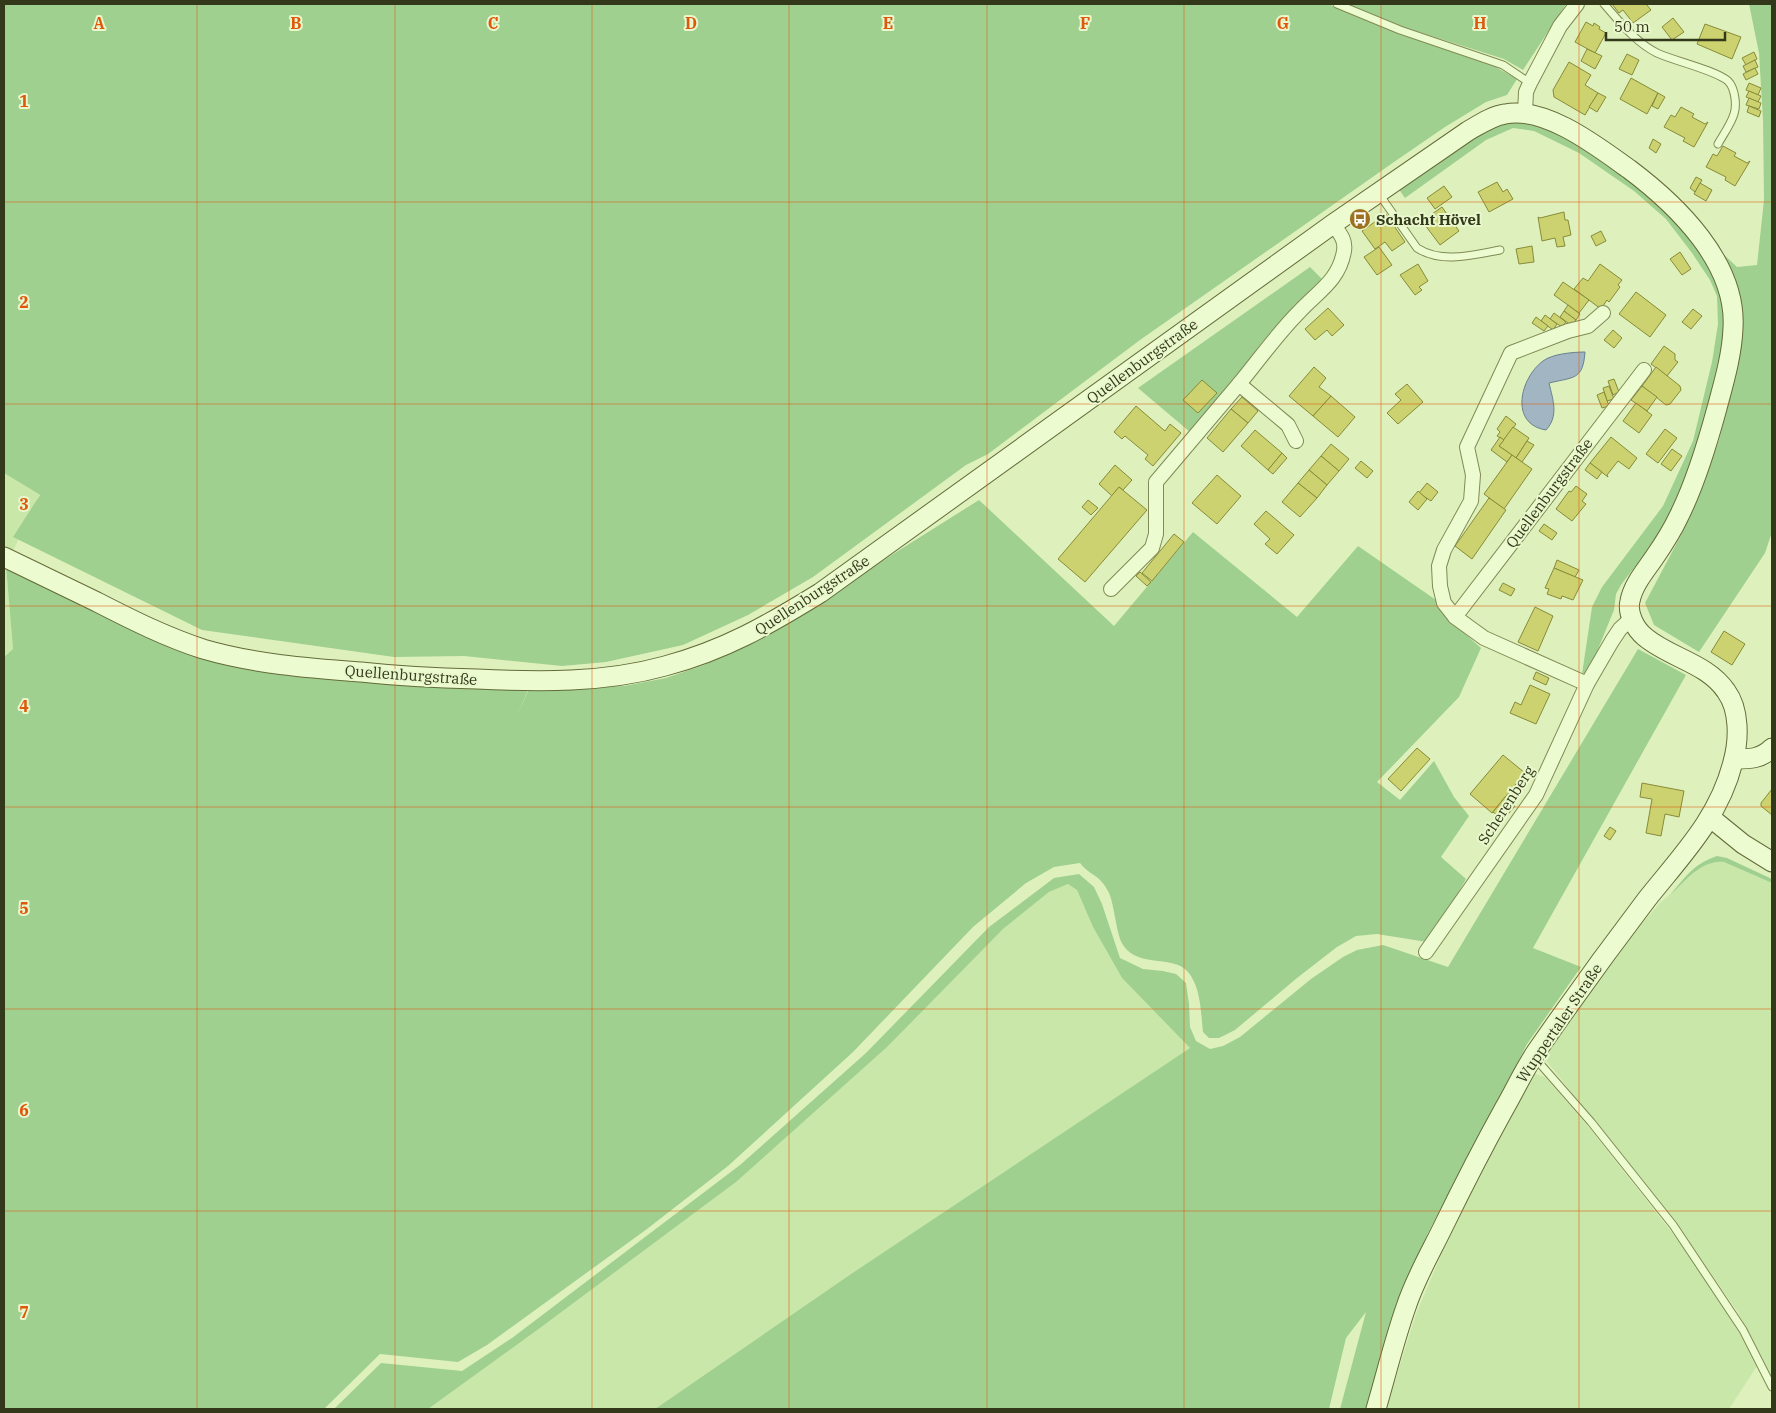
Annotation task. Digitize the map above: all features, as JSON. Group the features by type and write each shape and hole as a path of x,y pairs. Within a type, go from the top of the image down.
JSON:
{"street":[{"path":"1525,113 1526,92 1530,83 1560,26 1577,4"},
{"name":"Quellenburgstraße","path":"4,557 149,628 205,649 246,659 288,666 402,676 525,681 602,678 629,675 663,667 702,655 745,637 820,593 1333,224 1468,131 1489,119 1505,114 1525,113 1544,118 1577,134 1607,153 1665,198 1684,218 1710,251 1729,290 1734,325 1727,371 1700,464 1678,517 1633,590 1629,608 1632,618"},
{"path":"1110,589 1152,548 1156,534 1156,482 1240,384 1299,311 1329,285 1344,252 1344,240 1333,224"},
{"path":"1588,684 1484,638 1455,617 1444,604 1440,586 1439,566 1444,550 1471,501 1473,475 1467,447 1510,353 1588,326 1603,313"},
{"name":"Quellenburgstraße","path":"1455,617 1644,370"},
{"path":"1240,384 1288,425 1296,441"},
{"name":"Wuppertaler Straße","path":"1376,1409 1407,1304 1469,1173 1533,1056 1612,946 1711,818 1725,790 1734,759 1736,721 1734,703 1725,688 1712,676 1646,638 1640,633 1632,618"},
{"name":"Scherenberg","path":"1426,952 1536,795 1588,684 1620,628 1632,618"},
{"path":"1734,759 1751,759 1762,756 1772,748"},
{"path":"1711,818 1743,844 1772,862"}],"lane":[{"path":"1337,4 1400,30 1503,65 1530,83"},
{"path":"1604,4 1641,43 1657,52 1728,81 1736,101 1734,114 1718,144"},
{"path":"1378,193 1417,248 1425,253 1441,257 1468,256 1500,250"},
{"path":"1533,1056 1591,1122 1673,1225 1743,1330 1772,1387"}],"green space":[{"path":"4,4 1328,4 1399,34 1494,66 1517,79 1507,95 1486,102 1394,162 1140,340 988,454 966,465 813,577 748,615 683,645 606,662 562,666 464,656 394,657 202,630 13,537 40,495 4,473"},
{"path":"1347,4 1566,4 1523,70 1504,59 1403,27"},
{"path":"1749,4 1772,4 1772,532 1765,553 1699,652 1654,625 1645,603 1680,537 1704,483 1719,440 1738,366 1743,317 1739,298 1720,251 1737,267 1757,265 1764,200 1763,120 1759,53"},
{"path":"1509,122 1543,128 1575,142 1605,161 1644,191 1674,220 1692,241 1708,265 1719,285 1724,311 1725,337 1719,369 1697,447 1684,484 1662,529 1616,594 1614,610 1589,671 1582,674 1592,607 1602,587 1663,506 1693,441 1712,362 1718,324 1717,296 1710,280 1666,219 1634,191 1579,153 1534,131 1513,128 1486,140 1405,198 1398,188 1466,141 1480,133"},
{"path":"1310,267 1325,282 1190,432 1138,388"},
{"path":"4,473 39,495 6,566 13,649 4,657"},
{"path":"979,500 1114,626 1193,532 1297,617 1358,546 1436,600 1450,620 1481,648 1459,697 1377,782 1400,800 1434,761 1454,797 1469,816 1441,857 1466,879 1437,929 1427,942 1377,934 1356,936 1337,947 1297,978 1235,1030 1219,1038 1209,1038 1203,1032 1197,989 1191,976 1185,969 1168,962 1138,957 1130,953 1121,940 1111,899 1102,882 1080,863 1054,867 1026,883 973,927 853,1052 728,1166 647,1229 487,1345 458,1362 380,1354 324,1409 4,1409 4,657 13,649 6,566 113,619 384,682 528,690 516,718 528,691 624,686 666,678 704,665 787,623"},
{"path":"1638,649 1686,675 1533,948 1581,967 1527,1044 1428,1233 1397,1312 1366,1409 1340,1409 1366,1312 1346,1338 1329,1409 655,1409 851,1274 1190,1048 1122,978 1093,927 1077,890 1068,884 1049,892 1003,929 887,1047 736,1182 428,1409 334,1409 381,1363 462,1371 512,1338 740,1165 866,1053 989,927 1054,878 1079,874 1094,887 1102,904 1120,958 1143,969 1176,974 1186,983 1190,1027 1196,1041 1210,1049 1223,1046 1240,1037 1311,979 1343,957 1357,950 1383,945 1448,967"},
{"path":"1717,856 1727,858 1772,879 1772,883 1724,862 1716,862 1702,867 1671,894 1686,876 1702,862"},
{"path":"1716,861 1724,862 1772,883 1772,1381 1764,1361 1737,1311 1680,1229 1545,1059 1565,1022 1614,955 1660,903 1700,868"},
{"path":"1068,884 1077,890 1093,927 1122,978 1190,1048 851,1274 655,1409 428,1409 736,1182 1003,929 1049,892"},
{"path":"1533,1073 1545,1077 1591,1130 1687,1252 1734,1323 1757,1366 1729,1409 1386,1409 1416,1314 1453,1227"}],"water":[{"path":"1585,352 1582,368 1576,376 1549,383 1554,408 1553,419 1550,425 1546,430 1534,426 1527,419 1523,410 1522,400 1524,389 1535,369 1543,361 1557,355"}],"building":[{"path":"1612,4 1646,4 1651,10 1633,23 1623,10 1619,13"},
{"path":"1673,18 1684,32 1672,40 1662,27"},
{"path":"1586,22 1593,26 1594,23 1606,33 1595,53 1575,42"},
{"path":"1705,24 1741,37 1732,59 1697,44"},
{"path":"1587,49 1602,56 1595,69 1581,61"},
{"path":"1754,52 1757,59 1746,65 1742,58"},
{"path":"1627,54 1639,60 1632,75 1619,69"},
{"path":"1755,60 1758,67 1746,72 1743,66"},
{"path":"1569,62 1591,75 1585,85 1598,93 1585,115 1554,97 1553,90"},
{"path":"1755,68 1758,74 1746,80 1743,74"},
{"path":"1631,78 1658,93 1647,114 1620,99"},
{"path":"1749,83 1761,88 1758,95 1746,90"},
{"path":"1749,91 1761,96 1758,102 1746,97"},
{"path":"1598,93 1606,97 1597,112 1589,107"},
{"path":"1658,93 1665,97 1658,109 1652,106"},
{"path":"1749,98 1761,103 1759,109 1746,105"},
{"path":"1749,106 1761,111 1759,117 1747,112"},
{"path":"1681,107 1694,114 1692,117 1705,124 1708,122 1694,147 1683,141 1685,138 1664,127 1671,115 1675,117"},
{"path":"1653,139 1661,144 1656,153 1649,148"},
{"path":"1723,146 1736,153 1734,156 1747,163 1750,161 1735,186 1725,180 1726,177 1706,167 1713,154 1717,156"},
{"path":"1696,177 1702,180 1695,192 1690,188"},
{"path":"1497,182 1503,192 1507,189 1513,199 1489,212 1478,192"},
{"path":"1700,183 1712,190 1706,201 1694,194"},
{"path":"1444,186 1452,197 1435,209 1427,198"},
{"path":"1442,207 1459,231 1440,245 1422,221"},
{"path":"1564,212 1571,235 1563,237 1565,246 1557,247 1555,238 1542,241 1538,217"},
{"path":"1386,214 1405,242 1392,251 1385,242 1375,249 1362,231"},
{"path":"1601,231 1606,241 1596,246 1591,236"},
{"path":"1532,246 1534,262 1519,264 1516,249"},
{"path":"1379,247 1392,265 1377,275 1364,257"},
{"path":"1680,252 1691,269 1682,275 1670,259"},
{"path":"1418,264 1428,281 1419,287 1422,290 1415,295 1400,275"},
{"path":"1600,264 1622,280 1618,285 1620,287 1601,309 1574,289 1583,278 1588,281"},
{"path":"1563,282 1589,300 1579,313 1554,295"},
{"path":"1636,292 1666,315 1650,337 1619,314"},
{"path":"1568,305 1580,314 1576,320 1564,311"},
{"path":"1328,308 1344,325 1332,336 1327,330 1315,340 1305,329"},
{"path":"1693,309 1702,316 1691,329 1682,322"},
{"path":"1564,311 1576,320 1572,326 1560,317"},
{"path":"1554,313 1566,322 1562,327 1550,319"},
{"path":"1545,315 1557,324 1553,330 1541,321"},
{"path":"1536,317 1548,326 1544,331 1532,323"},
{"path":"1613,330 1622,338 1614,348 1604,340"},
{"path":"1664,346 1675,354 1675,360 1678,362 1667,376 1651,364"},
{"path":"1314,367 1326,378 1319,387 1331,396 1313,416 1289,396"},
{"path":"1656,367 1680,386 1681,390 1670,404 1666,405 1642,386"},
{"path":"1614,379 1619,392 1613,395 1608,381"},
{"path":"1202,380 1217,393 1198,413 1183,400"},
{"path":"1407,384 1423,402 1398,424 1387,413 1401,400 1395,394"},
{"path":"1609,386 1614,399 1607,401 1603,388"},
{"path":"1642,386 1657,397 1647,411 1631,400"},
{"path":"1604,392 1609,406 1602,408 1597,395"},
{"path":"1331,396 1355,417 1338,437 1313,416"},
{"path":"1242,397 1258,411 1248,423 1231,409"},
{"path":"1636,403 1652,415 1639,433 1623,421"},
{"path":"1136,406 1165,431 1170,424 1181,433 1153,466 1145,459 1148,455 1125,436 1122,439 1114,432"},
{"path":"1231,409 1248,423 1223,452 1207,438"},
{"path":"1506,416 1516,424 1504,440 1497,436 1500,432 1497,429"},
{"path":"1513,427 1529,438 1516,458 1499,446"},
{"path":"1665,429 1677,438 1658,463 1646,454"},
{"path":"1255,430 1282,453 1268,470 1241,446"},
{"path":"1500,437 1504,440 1499,446 1512,455 1507,462 1491,450"},
{"path":"1611,437 1637,458 1629,469 1618,461 1607,475 1608,477 1590,463"},
{"path":"1527,441 1534,445 1522,462 1516,458"},
{"path":"1331,444 1349,459 1339,471 1321,456"},
{"path":"1672,449 1682,456 1671,471 1661,464"},
{"path":"1282,453 1287,458 1273,474 1268,470"},
{"path":"1512,455 1532,469 1504,509 1484,494"},
{"path":"1321,456 1339,471 1327,485 1309,470"},
{"path":"1361,461 1373,471 1367,478 1355,468"},
{"path":"1590,463 1602,472 1597,479 1585,470"},
{"path":"1115,465 1132,480 1123,490 1119,487 1112,496 1099,484"},
{"path":"1309,470 1327,485 1317,498 1298,483"},
{"path":"1217,475 1241,496 1217,524 1192,503"},
{"path":"1298,483 1317,498 1300,517 1282,502"},
{"path":"1427,483 1438,492 1431,501 1419,493"},
{"path":"1576,486 1587,494 1582,501 1586,504 1572,521 1556,509 1569,491 1571,492"},
{"path":"1119,487 1147,510 1085,582 1058,559"},
{"path":"1418,491 1427,499 1418,510 1409,502"},
{"path":"1489,498 1506,510 1472,559 1455,546"},
{"path":"1088,500 1098,508 1091,515 1082,507"},
{"path":"1266,511 1294,535 1277,554 1265,544 1270,539 1254,524"},
{"path":"1544,524 1557,533 1552,540 1539,531"},
{"path":"1174,534 1184,542 1152,581 1142,573"},
{"path":"1557,560 1579,570 1575,577 1554,568"},
{"path":"1554,568 1583,580 1573,600 1562,596 1561,599 1547,594 1549,589 1545,588"},
{"path":"1140,572 1151,582 1147,586 1136,576"},
{"path":"1503,583 1515,589 1511,596 1499,590"},
{"path":"1535,607 1553,616 1538,651 1518,642"},
{"path":"1724,631 1745,644 1732,665 1711,652"},
{"path":"1536,672 1549,678 1546,685 1533,679"},
{"path":"1530,685 1550,694 1536,724 1510,713 1515,702 1521,705"},
{"path":"1417,748 1430,759 1401,791 1388,779"},
{"path":"1503,755 1525,773 1492,813 1470,794"},
{"path":"1642,783 1684,791 1679,817 1665,814 1661,836 1646,833 1652,799 1640,797"},
{"path":"1772,789 1772,815 1761,806 1761,803"},
{"path":"1505,797 1515,806 1503,820 1493,812"},
{"path":"1610,827 1616,831 1610,840 1604,836"}],"place":[{"name":"Schacht Hövel","path":"1360,219"}]}
